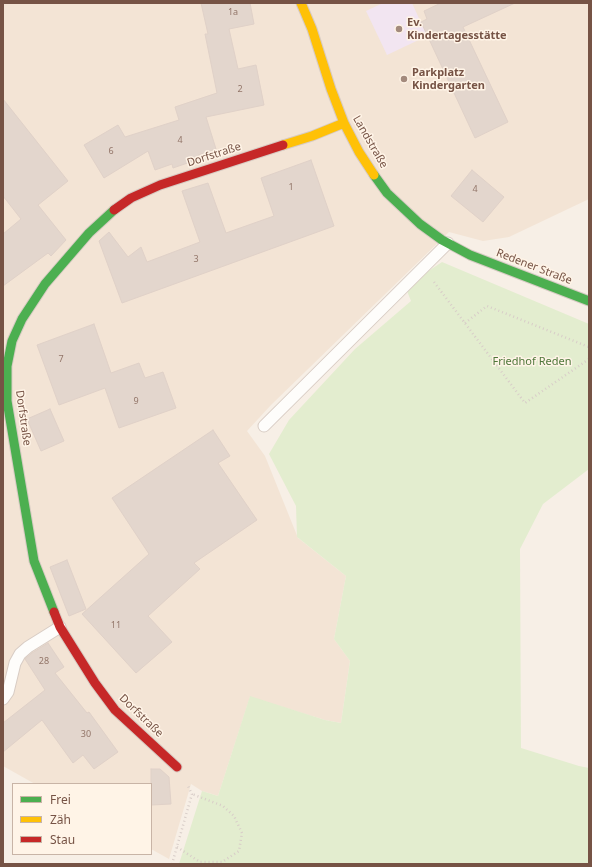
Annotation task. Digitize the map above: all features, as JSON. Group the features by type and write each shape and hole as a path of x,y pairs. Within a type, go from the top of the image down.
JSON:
{"street":[{"name":"Landstraße","path":"300,3 312,29 331,89 344,123 359,152 387,193 420,224 448,243 470,255"},
{"name":"Dorfstraße","path":"177,767 115,710 95,683 60,627 34,561 7,401 7,366 12,341 22,319 45,284 89,234 113,211 131,198 160,185 312,136 344,123"},
{"name":"Redener Straße","path":"470,255 589,301"}],"lane":[{"path":"264,426 448,243"},
{"path":"3,700 8,692 15,664 20,654 28,647 60,627"}],"path":[{"path":"422,268 525,403 589,359"},
{"path":"465,323 487,306 589,347"},
{"path":"177,767 192,794 223,806 234,816 242,833 239,851 222,862 200,862 177,847"},
{"path":"172,864 192,794"}],"shaded area":[{"path":"3,3 589,3 589,199 509,237 483,241 449,232 271,405 247,431 265,456 298,538 346,576 334,639 350,661 341,723 325,720 250,697 218,796 202,791 191,784 169,859 152,850 152,783 33,783 3,766"},
{"name":"Ev. Kindertagesstätte","path":"383,3 412,3 427,36 387,55 366,11"}],"green space":[{"name":"Friedhof Reden","path":"442,262 589,324 589,469 543,504 520,549 521,748 589,768 589,864 179,864 202,791 218,796 250,696 325,720 341,723 350,661 334,639 346,576 297,537 296,506 269,454 289,420 355,349 411,301 407,291 427,272"}],"building":[{"path":"201,3 250,3 254,24 229,29 238,69 256,65 264,105 206,117 216,149 198,155 199,159 173,168 172,164 155,170 148,151 104,178 84,145 118,125 125,137 179,120 175,107 217,93 205,34 208,34"},
{"path":"441,3 515,3 463,27 508,122 475,138 421,22 427,19 424,11"},
{"path":"3,99 68,181 38,205 66,240 51,256 48,253 3,286 3,234 21,219 3,196"},
{"path":"311,160 334,226 122,303 99,241 109,232 128,257 141,247 147,262 200,242 182,191 208,183 226,233 274,216 261,178"},
{"path":"472,170 504,197 483,222 451,196"},
{"path":"94,324 111,373 139,363 145,378 163,372 176,408 119,428 105,388 59,405 37,345"},
{"path":"50,409 64,441 41,451 27,419"},
{"path":"213,430 230,456 218,463 257,520 194,563 200,569 148,616 172,642 136,673 82,614 149,554 112,498"},
{"path":"67,560 86,609 69,616 50,567"},
{"path":"48,643 64,667 55,673 87,713 89,712 118,752 94,769 83,755 73,763 42,720 3,752 3,723 45,690 25,659"},
{"path":"151,769 160,769 169,777 171,804 152,805"}],"traffic: fast":[{"path":"374,175 387,193 420,224 442,240 470,255 589,301"},
{"path":"54,612 34,561 7,401 7,366 12,341 22,319 45,284 89,233 114,210"}],"traffic: slow":[{"path":"301,3 312,29 331,89 344,123 359,152 374,175"},
{"path":"283,145 312,136 344,123"}],"traffic: jam":[{"path":"114,210 131,198 160,185 283,145"},
{"path":"54,612 60,627 95,683 115,710 177,767"}],"place":[{"name":"Ev. Kindertagesstätte","path":"399,29"},
{"name":"Parkplatz Kindergarten","path":"404,79"}]}
